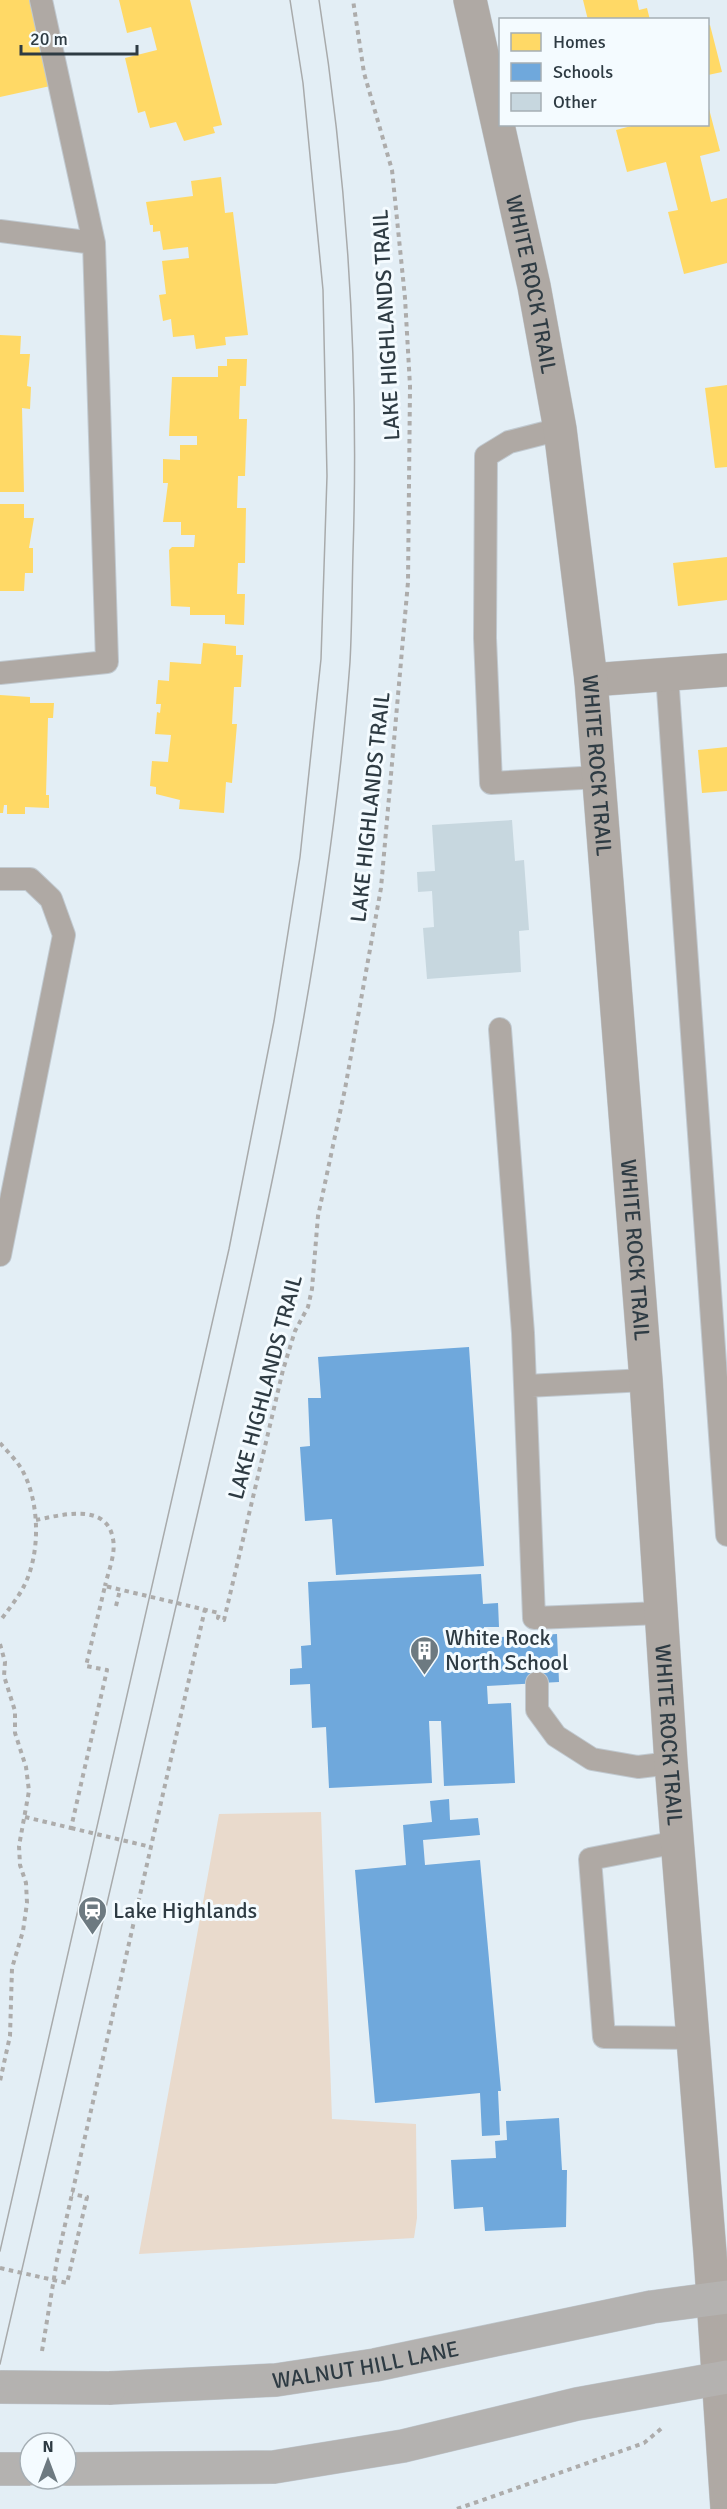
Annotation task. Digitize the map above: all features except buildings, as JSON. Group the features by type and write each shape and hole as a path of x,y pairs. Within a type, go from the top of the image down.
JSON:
{"main road":[{"name":"WALNUT HILL LANE","path":"0,2387 109,2388 276,2380 375,2365 642,2309 720,2298"},
{"path":"79,2469 274,2467 403,2446 577,2404 723,2377"},
{"path":"0,2469 18,2469"}],"street":[{"name":"WHITE ROCK TRAIL","path":"470,0 534,286 560,429 591,680 646,1380 677,1842 693,2038 720,2298 727,2509"},
{"path":"591,680 727,670"}],"lane":[{"path":"0,673 107,662 94,243 41,0"},
{"path":"0,231 94,243"},
{"path":"560,429 509,442 486,456 485,638 491,783 600,777"},
{"path":"667,675 727,1535"},
{"path":"0,879 30,879 51,898 64,935 0,1255"},
{"path":"500,1029 526,1386 534,1626 661,1613"},
{"path":"526,1386 646,1380"},
{"path":"537,1683 537,1710 556,1736 592,1759 638,1767 671,1764"},
{"path":"677,1842 590,1859 604,2037 693,2038"}],"path":[{"name":"LAKE HIGHLANDS TRAIL","path":"205,1610 219,1613 218,1618 224,1620 283,1370 295,1331 308,1307 312,1289 318,1216 345,1089 381,888 408,582 410,386 405,298 392,170 364,73 353,0"},
{"path":"0,1443 21,1469 33,1501 36,1520 36,1543 24,1585 0,1620"},
{"path":"36,1520 72,1513 88,1513 102,1520 113,1539 113,1550 86,1666 107,1670 71,1828"},
{"path":"53,2280 205,1610 105,1586"},
{"path":"116,1606 120,1590"},
{"path":"0,1644 5,1662 4,1676 8,1694 15,1711 15,1733 26,1767 29,1791 19,1846 20,1865 26,1883 27,1904 23,1932 12,1968 10,2036 0,2081"},
{"path":"24,1817 151,1848"},
{"path":"0,2268 68,2283 87,2197 72,2194"},
{"path":"457,2509 644,2443 663,2428"}],"shaded area":[{"path":"321,1812 332,2119 416,2124 417,2218 414,2238 139,2254 219,1814"}],"tram line":[{"path":"0,2251 229,1249 274,1021 300,857 321,659 327,476 323,290 303,83 290,0"},
{"path":"0,2364 261,1236 306,1007 324,893 339,778 350,662 354,414 353,345 344,207 319,0"}],"place":[{"name":"White Rock North School","path":"424,1676"},
{"name":"Lake Highlands","path":"92,1936"}]}
